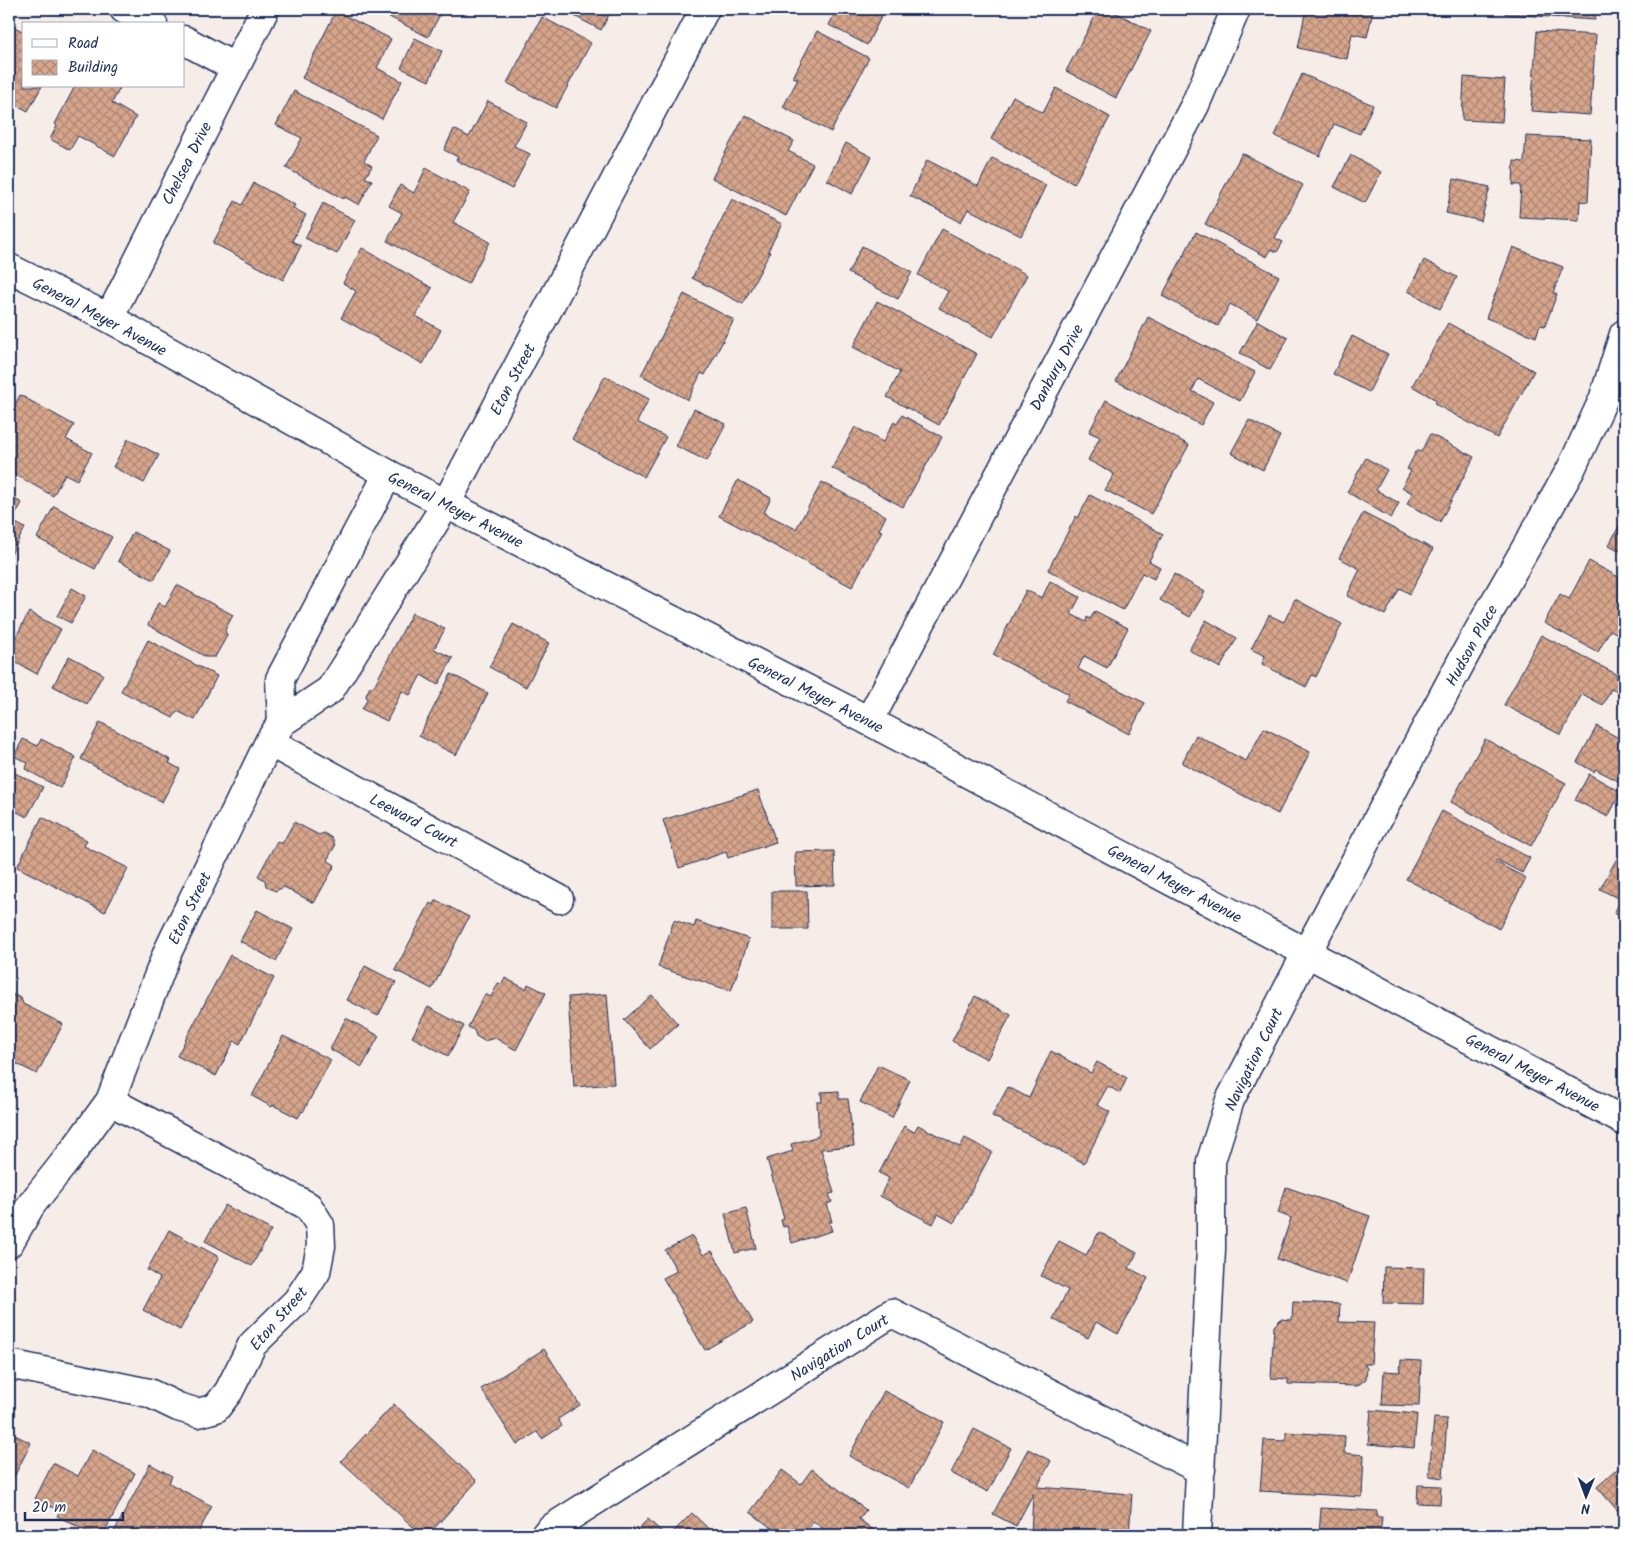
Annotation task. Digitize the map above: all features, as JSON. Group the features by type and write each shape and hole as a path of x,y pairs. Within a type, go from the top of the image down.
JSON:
{"street":[{"path":"124,9 148,22"},
{"name":"Chelsea Drive","path":"109,318 264,9"},
{"name":"Eton Street","path":"275,732 330,690 446,504 705,9"},
{"name":"Danbury Drive","path":"869,721 1195,105 1236,9"},
{"path":"185,41 234,66"},
{"name":"General Meyer Avenue","path":"9,268 109,318 388,474 869,721 1624,1121"},
{"name":"Hudson Place","path":"1306,952 1467,651 1570,469 1603,400 1624,334"},
{"name":"Eton Street","path":"9,1243 31,1205 110,1101 168,952 275,732 280,679 388,474"},
{"name":"Leeward Court","path":"275,732 559,899"},
{"name":"Navigation Court","path":"1197,1535 1211,1249 1211,1161 1230,1100 1306,952"},
{"name":"Eton Street","path":"9,1364 149,1393 178,1407 198,1413 216,1408 229,1391 252,1345 297,1301 316,1272 321,1246 320,1225 308,1206 110,1101"},
{"name":"Navigation Court","path":"545,1535 558,1523 892,1313 1201,1470"}],"building":[{"path":"374,9 443,9 428,37"},
{"path":"561,9 612,9 601,30"},
{"path":"837,9 885,9 867,45 829,25"},
{"path":"1099,9 1109,9 1151,31 1116,98 1066,71"},
{"path":"1306,9 1361,9 1373,11 1367,37 1352,34 1347,59 1298,48"},
{"path":"1506,9 1596,9 1595,20 1505,14"},
{"path":"336,11 391,39 377,68 402,81 382,119 302,78"},
{"path":"542,17 591,43 556,108 507,83"},
{"path":"9,24 22,31 22,88 41,88 28,111 9,101"},
{"path":"817,31 869,58 831,132 783,107 798,79 793,77"},
{"path":"1537,31 1596,35 1590,115 1531,111"},
{"path":"415,38 442,51 429,81 401,68"},
{"path":"1302,74 1373,105 1360,134 1334,124 1320,156 1275,136"},
{"path":"1464,77 1505,80 1502,122 1462,120"},
{"path":"74,88 120,88 112,103 136,117 115,156 78,136 70,150 50,139 57,126 55,124"},
{"path":"1056,88 1110,117 1074,184 991,139 1013,96 1043,113"},
{"path":"294,91 377,135 364,161 372,166 365,178 372,180 359,205 286,168 302,138 276,125"},
{"path":"488,101 527,122 514,146 530,154 512,189 456,160 458,157 444,150 454,129 469,137"},
{"path":"745,115 794,141 788,151 813,164 786,216 712,178"},
{"path":"1526,136 1591,139 1588,202 1580,201 1579,220 1519,217 1521,185 1513,185 1514,161 1524,162"},
{"path":"846,143 872,157 852,194 827,180"},
{"path":"1242,153 1303,185 1275,238 1283,242 1277,252 1271,249 1267,257 1205,224"},
{"path":"1351,155 1381,172 1365,203 1334,187"},
{"path":"992,158 1046,185 1021,236 968,209 961,222 910,196 927,160 978,186"},
{"path":"426,168 470,192 453,222 490,242 468,284 387,241 402,213 389,206 400,185 414,193"},
{"path":"1454,179 1490,187 1481,221 1446,213"},
{"path":"254,183 295,205 293,208 306,215 292,241 301,246 283,280 213,243 235,201 242,205"},
{"path":"732,199 782,224 743,304 692,278"},
{"path":"323,203 355,220 337,254 305,238"},
{"path":"942,229 1027,275 993,337 939,308 948,291 918,275"},
{"path":"1196,232 1279,276 1257,319 1230,304 1218,326 1162,296"},
{"path":"862,246 912,272 898,299 848,273"},
{"path":"1513,247 1563,267 1553,293 1557,294 1545,326 1540,325 1536,337 1486,318"},
{"path":"362,248 432,288 416,316 441,330 423,364 341,318 356,291 343,283"},
{"path":"1424,260 1457,277 1440,309 1408,291"},
{"path":"684,294 734,320 705,375 701,373 688,400 641,375"},
{"path":"877,301 977,354 939,425 887,397 900,372 853,347"},
{"path":"1148,317 1255,372 1240,401 1198,379 1192,391 1213,402 1201,425 1116,381"},
{"path":"1258,321 1288,338 1270,370 1240,353"},
{"path":"1448,323 1534,371 1497,438 1435,404 1436,400 1412,386"},
{"path":"1352,336 1388,354 1369,392 1333,374"},
{"path":"605,376 649,399 637,422 666,437 644,477 572,439"},
{"path":"20,395 74,425 66,439 92,453 77,480 65,474 53,496 9,471 9,416"},
{"path":"1106,400 1189,445 1151,514 1105,490 1114,474 1088,460 1100,437 1089,432"},
{"path":"694,409 726,424 707,461 676,446"},
{"path":"902,415 942,437 903,507 832,468 855,427 883,442 894,422 897,424"},
{"path":"1249,420 1280,436 1263,470 1231,453"},
{"path":"1430,434 1474,457 1440,522 1407,504 1412,493 1402,487 1411,471 1407,469 1417,450 1421,452"},
{"path":"128,439 159,455 144,483 113,467"},
{"path":"1366,458 1387,470 1376,490 1399,503 1391,518 1347,492"},
{"path":"738,480 771,498 764,513 796,529 822,482 886,516 879,530 882,531 852,587 719,516"},
{"path":"1090,495 1163,534 1149,561 1160,567 1154,579 1142,573 1123,610 1048,570 1076,516 1078,518"},
{"path":"9,496 22,503 12,521 25,528 9,558"},
{"path":"54,506 112,537 95,569 37,538"},
{"path":"1363,513 1433,549 1410,594 1400,588 1385,615 1347,596 1360,569 1339,558"},
{"path":"1624,517 1624,553 1609,545"},
{"path":"133,532 170,551 154,580 118,561"},
{"path":"1589,561 1624,580 1624,637 1610,630 1598,652 1544,623 1560,594 1569,599"},
{"path":"1174,574 1205,592 1190,617 1160,600"},
{"path":"1050,581 1080,597 1071,614 1086,622 1087,617 1090,619 1095,611 1128,628 1107,668 1084,656 1078,669 1145,703 1129,734 1065,701 1069,694 993,655 1026,590 1042,598"},
{"path":"177,585 233,615 225,630 227,636 215,657 206,657 148,625 158,603 165,607"},
{"path":"72,588 86,596 71,623 57,616"},
{"path":"1295,599 1342,624 1316,677 1312,675 1306,687 1262,664 1265,656 1251,649 1269,615 1284,622"},
{"path":"29,612 61,629 37,674 9,659 9,650"},
{"path":"412,613 445,629 434,649 453,658 438,685 421,675 410,695 402,691 387,721 362,709 367,700 366,695 370,687 374,686"},
{"path":"1206,620 1237,638 1220,668 1189,650"},
{"path":"513,624 549,643 526,687 489,667"},
{"path":"1541,635 1618,675 1616,678 1624,682 1624,695 1611,689 1603,705 1582,694 1561,735 1504,705"},
{"path":"148,640 217,676 195,720 177,711 173,718 121,691"},
{"path":"69,656 103,674 87,704 53,686"},
{"path":"451,674 488,693 456,755 419,736"},
{"path":"100,722 171,760 169,763 180,769 162,802 81,759"},
{"path":"1597,726 1624,741 1624,784 1595,769 1594,772 1577,762"},
{"path":"1264,728 1310,752 1278,814 1182,763 1196,735 1246,761"},
{"path":"23,739 38,746 41,739 76,757 60,788 25,769 28,763 14,756"},
{"path":"1485,739 1566,783 1531,846 1451,802"},
{"path":"9,770 43,787 27,817 9,808"},
{"path":"1589,774 1621,792 1608,817 1575,800"},
{"path":"758,790 776,842 728,858 726,852 679,868 663,820"},
{"path":"1442,811 1530,858 1522,873 1497,860 1495,862 1526,878 1499,929 1406,879"},
{"path":"42,817 87,840 84,846 128,868 105,912 17,867"},
{"path":"294,822 319,835 324,833 333,839 335,846 327,860 335,865 314,903 284,887 275,891 266,886 265,880 258,876 277,841 282,844"},
{"path":"834,851 835,885 796,886 795,852"},
{"path":"1616,860 1624,864 1624,919 1614,913 1621,900 1600,889"},
{"path":"772,891 807,891 808,929 772,929"},
{"path":"436,900 469,917 432,989 395,970 430,903 434,905"},
{"path":"257,910 293,929 276,961 240,941"},
{"path":"674,920 694,927 696,921 749,939 731,991 658,967"},
{"path":"230,955 274,978 240,1044 234,1041 216,1076 177,1056"},
{"path":"365,966 396,982 378,1016 347,1000"},
{"path":"505,978 526,989 528,984 546,993 516,1050 495,1038 484,1041 476,1036 474,1030 468,1027 485,994 491,997 498,983 502,984"},
{"path":"9,993 21,998 23,1004 63,1024 37,1074 9,1060"},
{"path":"607,994 614,1084 574,1087 568,997"},
{"path":"652,995 678,1024 650,1049 624,1020"},
{"path":"975,996 1011,1015 987,1059 952,1041"},
{"path":"428,1007 464,1026 448,1056 412,1037"},
{"path":"346,1018 379,1036 362,1067 330,1049"},
{"path":"283,1036 331,1060 298,1118 252,1096"},
{"path":"1051,1051 1091,1073 1097,1062 1127,1078 1120,1093 1108,1086 1097,1105 1110,1112 1084,1163 992,1116 1008,1087 1029,1098"},
{"path":"878,1065 910,1080 892,1118 860,1102"},
{"path":"839,1091 839,1099 848,1099 854,1146 821,1149 834,1193 829,1194 832,1202 827,1204 832,1222 829,1222 832,1231 792,1243 787,1226 783,1227 781,1220 784,1219 767,1159 793,1151 791,1144 819,1136 817,1102 822,1102 821,1092"},
{"path":"918,1125 960,1147 965,1138 992,1152 954,1223 938,1214 933,1224 880,1196 889,1178 879,1173 904,1126 914,1132"},
{"path":"1286,1187 1370,1216 1347,1283 1277,1259 1291,1218 1278,1213"},
{"path":"225,1205 271,1230 252,1266 205,1241"},
{"path":"746,1208 756,1248 735,1253 725,1214"},
{"path":"169,1230 219,1257 180,1330 143,1310 160,1278 147,1270"},
{"path":"1099,1232 1137,1253 1129,1268 1148,1278 1118,1334 1096,1322 1088,1338 1053,1319 1068,1290 1041,1276 1059,1241 1086,1255"},
{"path":"692,1236 703,1255 712,1251 753,1322 705,1350 663,1278 677,1271 665,1250"},
{"path":"1384,1267 1424,1268 1423,1304 1383,1303"},
{"path":"1293,1302 1340,1304 1339,1322 1374,1323 1371,1364 1364,1364 1367,1368 1366,1379 1357,1386 1288,1384 1288,1379 1271,1378 1274,1326 1281,1319 1292,1320"},
{"path":"544,1349 580,1405 558,1419 562,1426 542,1439 537,1432 517,1445 481,1389"},
{"path":"1401,1360 1421,1361 1419,1406 1382,1405 1384,1371 1400,1372"},
{"path":"884,1391 944,1422 909,1488 849,1456"},
{"path":"394,1404 477,1481 428,1535 422,1535 341,1461"},
{"path":"1371,1410 1417,1414 1414,1448 1368,1444"},
{"path":"1434,1418 1447,1419 1443,1478 1429,1476"},
{"path":"974,1429 1011,1448 988,1492 951,1473"},
{"path":"9,1432 31,1443 9,1487"},
{"path":"1286,1432 1345,1436 1344,1453 1364,1455 1362,1497 1260,1491 1264,1440 1286,1441"},
{"path":"1028,1449 1051,1461 1037,1487 1132,1494 1129,1535 1031,1535 1033,1494 1016,1526 993,1514"},
{"path":"92,1450 135,1473 103,1535 94,1535 57,1516 60,1511 35,1499 53,1463 78,1476"},
{"path":"1624,1463 1624,1518 1597,1487"},
{"path":"150,1464 172,1476 169,1483 212,1506 197,1535 120,1535 114,1532"},
{"path":"812,1469 866,1510 859,1519 880,1535 831,1535 813,1521 803,1535 781,1535 750,1512 782,1470 801,1484"},
{"path":"1418,1485 1441,1486 1440,1504 1417,1503"},
{"path":"1321,1508 1377,1511 1377,1517 1382,1517 1380,1535 1319,1535"},
{"path":"692,1513 715,1535 670,1535"},
{"path":"648,1519 665,1535 632,1535"}]}
